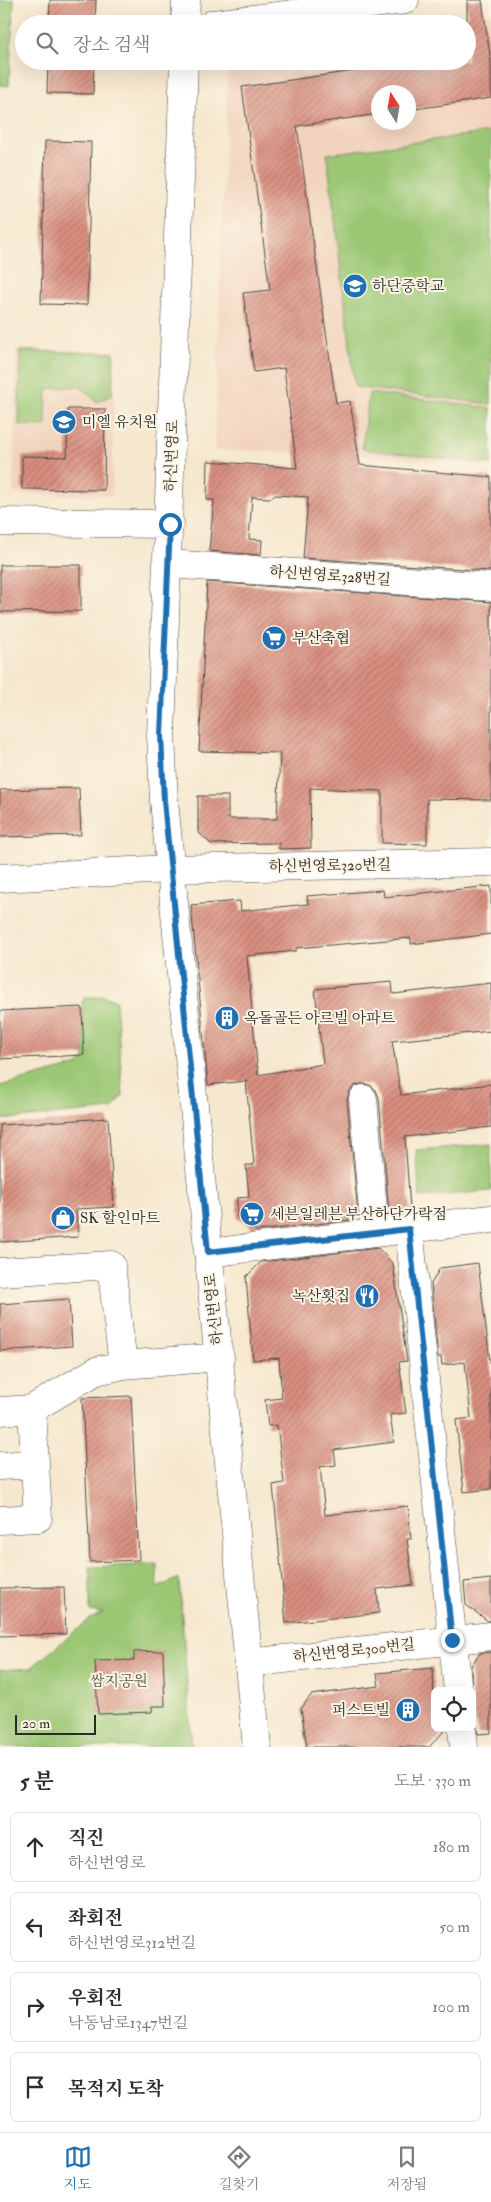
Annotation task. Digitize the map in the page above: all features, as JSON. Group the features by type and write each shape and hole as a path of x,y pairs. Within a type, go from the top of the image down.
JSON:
{"street":[{"path":"185,15 186,0"},
{"path":"286,15 405,0"},
{"name":"하신번영로","path":"184,70 169,564 161,735 169,869 220,1357 257,1747"},
{"path":"0,522 170,524"},
{"name":"하신번영로328번길","path":"169,564 491,587"},
{"name":"하신번영로320번길","path":"0,878 169,869 491,862"},
{"path":"363,1099 375,1233"},
{"path":"208,1252 491,1219"},
{"path":"409,1229 458,1687"},
{"path":"0,1272 112,1265 122,1365"},
{"path":"0,1411 32,1409 96,1371 122,1365 220,1357"},
{"path":"0,1520 38,1518 32,1409"},
{"path":"0,1466 35,1464"},
{"name":"하신번영로300번길","path":"248,1663 491,1636"},
{"path":"462,1732 464,1747"}],"shaded area":[{"name":"하단중학교","path":"491,13 491,467 344,453 214,450 228,70 476,70 476,15"},
{"name":"미엘 유치원","path":"16,349 115,351 112,496 13,493"}],"green space":[{"path":"0,0 14,0 9,86 0,85"},
{"path":"491,132 491,404 355,387 327,154"},
{"path":"20,351 114,353 112,395 97,402 80,386 47,389 46,426 19,425"},
{"path":"369,393 491,408 491,464 362,449"},
{"path":"104,996 116,1001 123,1095 112,1109 0,1120 0,1086 79,1065 85,1058 82,1003 84,998"},
{"path":"491,1144 491,1191 420,1197 416,1150"},
{"name":"쌈지공원","path":"157,1564 157,1588 179,1578 192,1747 0,1747 0,1670 31,1668 90,1619 103,1613 90,1611 90,1567"}],"building":[{"path":"50,0 96,0 95,15 49,15"},
{"path":"467,0 482,0 491,62 491,98 416,109 416,85 371,85 371,115 297,126 336,403 350,401 360,465 491,477 491,571 303,558 308,497 276,495 270,498 252,497 249,539 262,540 261,555 209,551 214,500 207,500 208,461 297,468 284,368 254,372 243,293 270,290 242,87 360,70 476,70 476,15 467,15"},
{"path":"48,70 94,70 93,94 47,93"},
{"path":"45,141 91,142 87,305 41,304"},
{"path":"68,409 105,409 104,490 22,489 22,456 67,457"},
{"path":"0,565 81,565 81,611 0,612"},
{"path":"207,582 491,602 491,800 427,799 427,844 382,843 382,791 310,788 311,848 279,849 279,843 211,844 198,832 198,796 228,796 228,819 277,819 280,753 199,751"},
{"path":"79,788 81,835 0,837 0,790"},
{"path":"491,886 491,934 411,944 411,938 296,948 296,951 247,956 258,1075 323,1064 315,989 392,982 393,994 491,983 491,1031 392,1041 401,1095 491,1084 491,1127 405,1137 410,1209 389,1211 379,1098 376,1090 370,1085 361,1084 354,1086 349,1092 347,1100 358,1214 345,1216 350,1220 257,1231 237,1217 237,1198 249,1197 246,1165 254,1165 246,1081 208,1085 191,905 240,901 241,911 308,904 307,896 383,890 384,897"},
{"path":"82,1007 84,1055 0,1059 0,1011"},
{"path":"108,1118 114,1207 76,1209 78,1237 0,1242 0,1125"},
{"path":"378,1248 393,1264 407,1361 399,1362 406,1413 390,1415 394,1442 334,1450 336,1465 320,1467 325,1515 408,1506 411,1539 407,1539 413,1585 377,1589 379,1613 286,1623 273,1485 284,1483 277,1425 268,1426 265,1400 282,1398 279,1358 253,1360 246,1277 261,1262"},
{"path":"478,1263 491,1369 491,1489 464,1492 456,1420 471,1418 465,1362 442,1365 441,1357 438,1357 431,1284 440,1268"},
{"path":"69,1299 72,1346 0,1351 0,1304"},
{"path":"131,1396 139,1560 90,1562 82,1398"},
{"path":"491,1579 491,1621 488,1621 466,1605 464,1582"},
{"path":"64,1587 66,1634 0,1636 0,1588"},
{"path":"163,1651 165,1706 152,1706 152,1712 98,1714 95,1661 134,1660 134,1652"},
{"path":"491,1652 491,1733 478,1734 476,1724 476,1687 472,1687 471,1666 480,1653"},
{"path":"433,1668 431,1732 443,1732 429,1747 307,1747 301,1709 311,1695 379,1686 377,1673"}],"place":[{"name":"하단중학교","path":"355,286"},
{"name":"미엘 유치원","path":"64,422"},
{"name":"부산축협","path":"274,638"},
{"name":"옥돌골든 아르빌 아파트","path":"227,1018"},
{"name":"세븐일레븐 부산하단가락점","path":"252,1214"},
{"name":"SK 할인마트","path":"63,1218"},
{"name":"녹산횟집","path":"367,1296"},
{"name":"퍼스트빌","path":"408,1710"}],"route":[{"path":"170,524 161,735 164,801 169,869 208,1252 409,1229 452,1640"}]}
